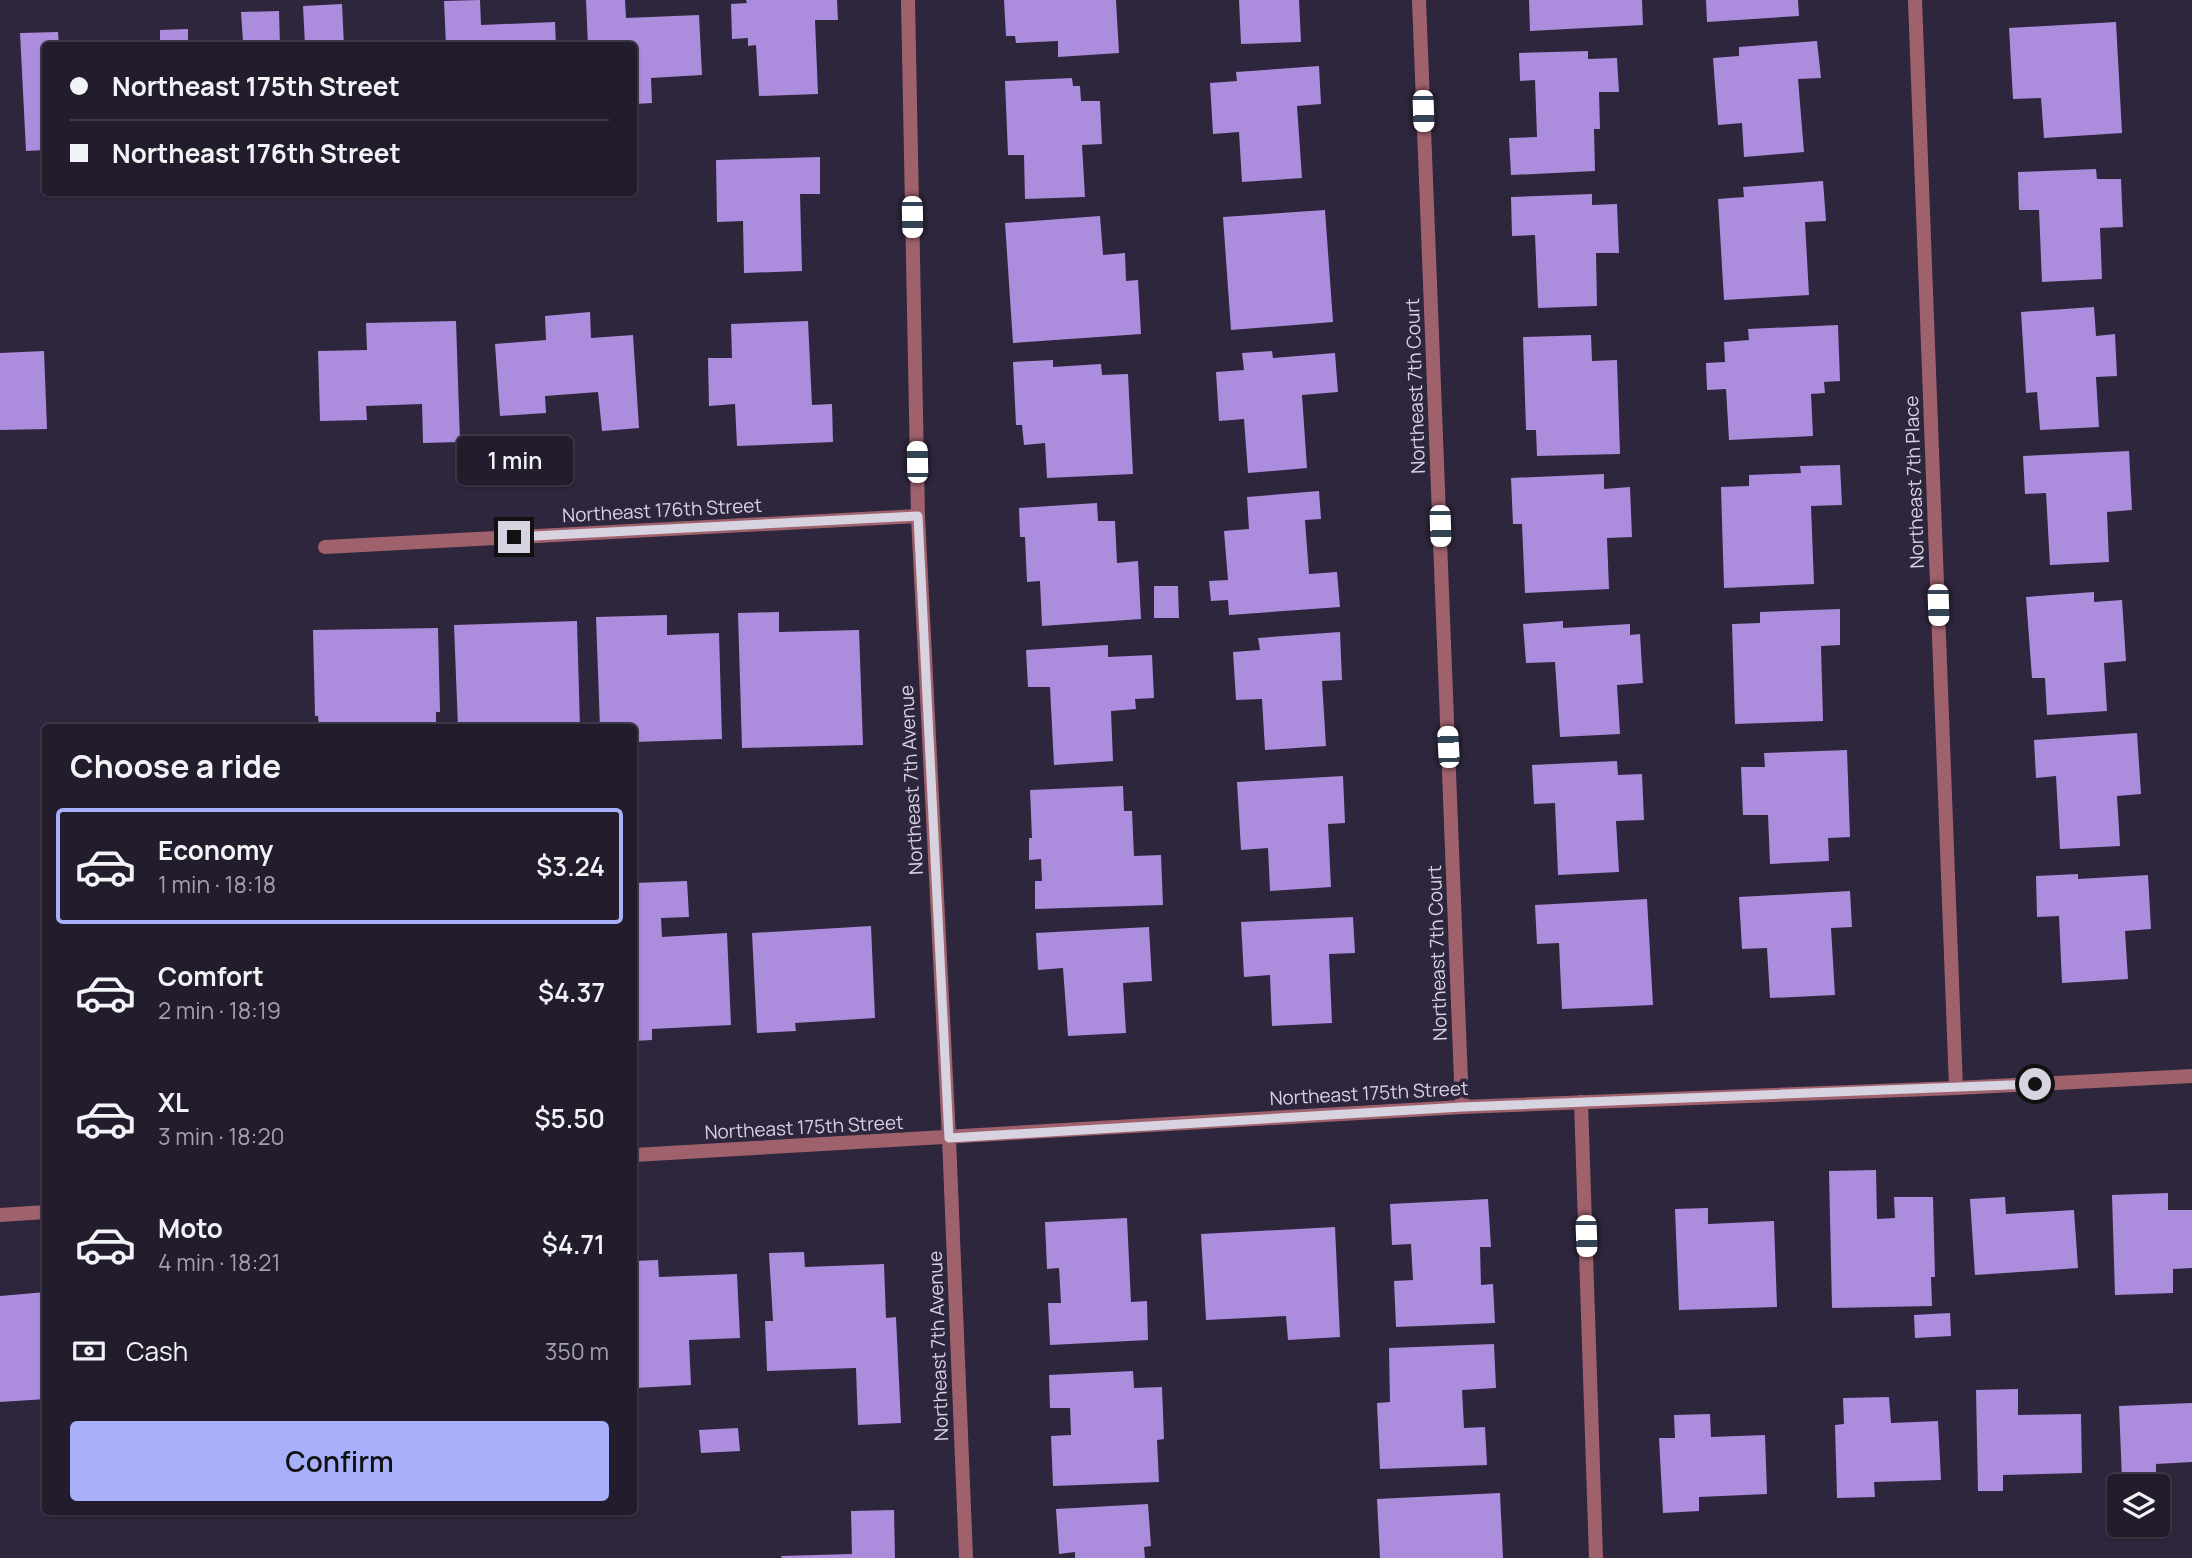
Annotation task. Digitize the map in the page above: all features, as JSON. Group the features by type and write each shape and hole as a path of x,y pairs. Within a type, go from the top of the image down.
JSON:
{"street":[{"name":"Northeast 7th Avenue","path":"908,0 918,516 949,1138 966,1558"},
{"name":"Northeast 7th Court","path":"1419,0 1462,1107"},
{"name":"Northeast 7th Place","path":"1916,0 1956,1088"},
{"name":"Northeast 176th Street","path":"325,547 918,516"},
{"name":"Northeast 175th Street","path":"637,1155 1462,1107 2192,1076"},
{"path":"1581,1102 1596,1558"},
{"path":"0,1215 42,1212"}],"building":[{"path":"480,0 481,25 555,22 556,42 446,42 444,1"},
{"path":"586,0 625,0 626,18 699,15 702,75 651,78 652,103 637,104 637,42 588,42"},
{"path":"746,0 837,0 838,20 815,20 818,94 759,96 756,45 748,46 748,38 732,39 731,4 747,3"},
{"path":"1004,0 1116,0 1119,53 1058,57 1058,41 1016,43 1015,36 1006,36"},
{"path":"1239,0 1299,0 1301,42 1241,44"},
{"path":"1529,0 1642,0 1643,25 1530,31"},
{"path":"1706,0 1798,0 1799,16 1707,22"},
{"path":"342,4 344,42 305,42 303,6"},
{"path":"279,11 280,42 188,42 243,41 241,12"},
{"path":"2116,22 2122,133 2044,138 2041,98 2013,99 2009,28"},
{"path":"188,29 188,42 160,42 160,30"},
{"path":"58,32 59,42 42,42 42,150 26,151 20,33"},
{"path":"417,40 417,42 374,42"},
{"path":"1817,41 1821,78 1798,79 1804,152 1744,157 1742,123 1718,125 1713,58 1739,56 1739,47"},
{"path":"1588,51 1588,59 1617,58 1619,92 1599,92 1600,129 1594,129 1595,171 1511,175 1509,138 1537,137 1535,80 1520,81 1519,53"},
{"path":"1319,66 1321,104 1297,106 1302,178 1242,182 1239,132 1213,134 1210,83 1237,81 1236,72"},
{"path":"1072,78 1073,86 1080,86 1081,101 1100,101 1102,144 1082,145 1085,197 1025,199 1024,155 1008,155 1005,81"},
{"path":"820,157 820,194 800,194 802,271 744,273 743,221 717,222 716,160"},
{"path":"2096,169 2097,179 2121,179 2123,227 2100,228 2102,279 2042,282 2039,210 2019,210 2018,172"},
{"path":"1823,181 1826,221 1805,222 1809,295 1724,300 1718,199 1744,197 1743,187"},
{"path":"1592,194 1592,205 1617,204 1619,253 1596,253 1597,306 1538,308 1535,235 1512,236 1511,197"},
{"path":"1325,210 1333,322 1231,330 1223,217"},
{"path":"1100,216 1103,255 1125,253 1126,281 1138,280 1141,334 1013,343 1005,223"},
{"path":"2094,307 2096,336 2115,334 2117,376 2096,377 2099,427 2040,430 2037,392 2026,393 2021,312"},
{"path":"590,312 591,338 633,335 639,428 602,431 598,392 545,396 546,413 500,416 495,344 546,340 545,316"},
{"path":"456,321 460,442 423,443 422,404 366,406 367,420 320,421 318,351 367,350 366,323"},
{"path":"808,321 812,405 832,404 833,442 737,446 735,404 709,406 708,358 732,358 731,324"},
{"path":"1838,325 1840,381 1824,382 1825,393 1811,394 1813,436 1729,440 1726,389 1707,390 1706,363 1725,362 1724,342 1749,340 1748,329"},
{"path":"1591,335 1592,361 1617,360 1620,454 1537,456 1536,430 1526,430 1523,337"},
{"path":"44,351 47,429 0,430 0,353"},
{"path":"1272,351 1273,358 1335,353 1338,392 1302,395 1307,468 1248,473 1244,419 1219,421 1216,372 1244,370 1242,353"},
{"path":"1053,360 1053,367 1101,364 1102,375 1128,374 1133,474 1047,478 1045,443 1024,445 1022,425 1016,425 1013,362"},
{"path":"2129,451 2132,510 2107,512 2109,562 2050,565 2046,493 2025,494 2023,456"},
{"path":"1840,465 1842,505 1811,506 1814,584 1724,588 1721,487 1749,486 1749,475 1801,473 1800,466"},
{"path":"1604,474 1604,489 1630,487 1632,537 1607,538 1609,589 1525,593 1522,524 1513,524 1511,478"},
{"path":"1319,491 1321,519 1305,520 1309,574 1337,572 1340,607 1229,615 1228,600 1211,601 1209,581 1228,580 1224,531 1249,529 1247,497"},
{"path":"1097,503 1098,521 1115,521 1117,563 1138,561 1141,619 1042,626 1040,581 1027,582 1025,537 1020,537 1019,508"},
{"path":"1154,586 1178,586 1179,618 1154,618"},
{"path":"2094,592 2094,602 2122,600 2126,661 2104,663 2107,711 2047,715 2045,678 2032,678 2026,597"},
{"path":"1840,609 1840,645 1821,646 1823,721 1735,724 1732,624 1760,623 1760,612"},
{"path":"779,612 779,632 859,630 863,745 742,748 738,613"},
{"path":"667,615 667,635 719,633 722,739 637,742 637,724 600,724 596,617"},
{"path":"577,621 580,724 458,724 454,625"},
{"path":"1563,621 1563,628 1630,624 1630,635 1640,634 1643,683 1617,685 1620,734 1560,737 1555,662 1526,663 1523,624"},
{"path":"438,628 440,712 436,712 436,724 319,724 318,716 315,716 313,630"},
{"path":"1340,632 1342,680 1322,681 1326,746 1265,750 1262,699 1236,700 1233,652 1260,650 1258,638"},
{"path":"1108,645 1108,657 1152,655 1154,698 1135,699 1136,709 1111,711 1113,761 1054,765 1050,687 1028,687 1026,650"},
{"path":"2137,733 2141,794 2117,796 2120,846 2060,849 2056,776 2036,778 2034,740"},
{"path":"1847,750 1850,837 1828,838 1829,861 1770,864 1768,815 1743,815 1741,767 1765,767 1764,753"},
{"path":"1617,761 1618,775 1642,774 1644,820 1616,821 1619,872 1558,875 1555,803 1534,804 1532,765"},
{"path":"1343,776 1345,823 1328,824 1331,887 1270,891 1268,848 1241,850 1237,782"},
{"path":"1123,786 1124,811 1132,811 1134,856 1161,855 1163,905 1035,909 1035,881 1042,881 1041,859 1029,860 1029,838 1032,838 1030,790"},
{"path":"2078,874 2078,879 2148,875 2151,929 2125,931 2128,979 2062,983 2059,916 2037,917 2036,876"},
{"path":"687,881 689,917 661,918 662,937 727,933 731,1025 652,1029 652,1040 637,1041 637,883"},
{"path":"1850,891 1852,927 1831,928 1835,995 1770,998 1767,948 1742,949 1739,897"},
{"path":"1647,899 1653,1005 1562,1009 1559,943 1537,944 1535,905"},
{"path":"1353,917 1355,953 1329,954 1332,1023 1272,1026 1270,975 1244,977 1241,922"},
{"path":"871,926 875,1018 795,1023 796,1031 757,1033 752,933"},
{"path":"1149,927 1152,981 1123,983 1126,1033 1068,1036 1063,968 1038,970 1036,933"},
{"path":"1876,1170 1877,1219 1895,1218 1894,1197 1933,1197 1935,1277 1931,1277 1932,1306 1832,1308 1829,1171"},
{"path":"2168,1193 2168,1210 2192,1210 2192,1268 2173,1269 2173,1293 2115,1295 2112,1195"},
{"path":"2005,1197 2006,1214 2074,1210 2078,1268 1975,1275 1970,1199"},
{"path":"1488,1199 1491,1247 1480,1247 1481,1285 1493,1284 1495,1323 1396,1327 1394,1281 1413,1280 1411,1244 1392,1245 1390,1204"},
{"path":"1708,1208 1708,1224 1774,1221 1777,1307 1679,1310 1675,1209"},
{"path":"1127,1218 1131,1302 1147,1301 1148,1340 1050,1345 1048,1303 1061,1303 1059,1268 1047,1269 1045,1222"},
{"path":"1335,1227 1340,1337 1288,1340 1286,1316 1206,1320 1201,1234"},
{"path":"804,1252 805,1267 884,1264 886,1318 896,1317 901,1423 858,1425 856,1368 767,1371 765,1321 773,1321 769,1253"},
{"path":"658,1260 659,1277 737,1274 740,1338 689,1340 691,1385 637,1388 637,1261"},
{"path":"42,1292 42,1399 0,1402 0,1296"},
{"path":"1950,1313 1951,1336 1915,1338 1914,1315"},
{"path":"1494,1344 1496,1388 1462,1390 1464,1428 1485,1427 1487,1465 1380,1469 1377,1403 1390,1402 1389,1348"},
{"path":"1133,1371 1134,1388 1162,1387 1164,1439 1157,1440 1159,1482 1053,1486 1051,1436 1071,1435 1070,1408 1050,1408 1049,1375"},
{"path":"2018,1389 2018,1415 2081,1414 2082,1473 2003,1475 2003,1491 1978,1491 1976,1390"},
{"path":"1889,1397 1891,1423 1938,1421 1941,1480 1874,1482 1875,1497 1837,1498 1835,1425 1844,1424 1843,1398"},
{"path":"2192,1403 2192,1462 2156,1464 2156,1474 2122,1474 2119,1406"},
{"path":"1710,1414 1711,1437 1765,1435 1767,1494 1699,1497 1699,1511 1663,1513 1659,1438 1675,1438 1674,1415"},
{"path":"738,1428 740,1451 701,1453 699,1430"},
{"path":"1500,1493 1503,1558 1380,1558 1377,1499"},
{"path":"1148,1504 1151,1546 1144,1547 1145,1558 1075,1558 1075,1552 1059,1554 1056,1509"},
{"path":"894,1510 895,1558 781,1556 852,1554 851,1511"}],"route":[{"path":"514,537 918,516 949,1138 1462,1107 2035,1084"}]}
